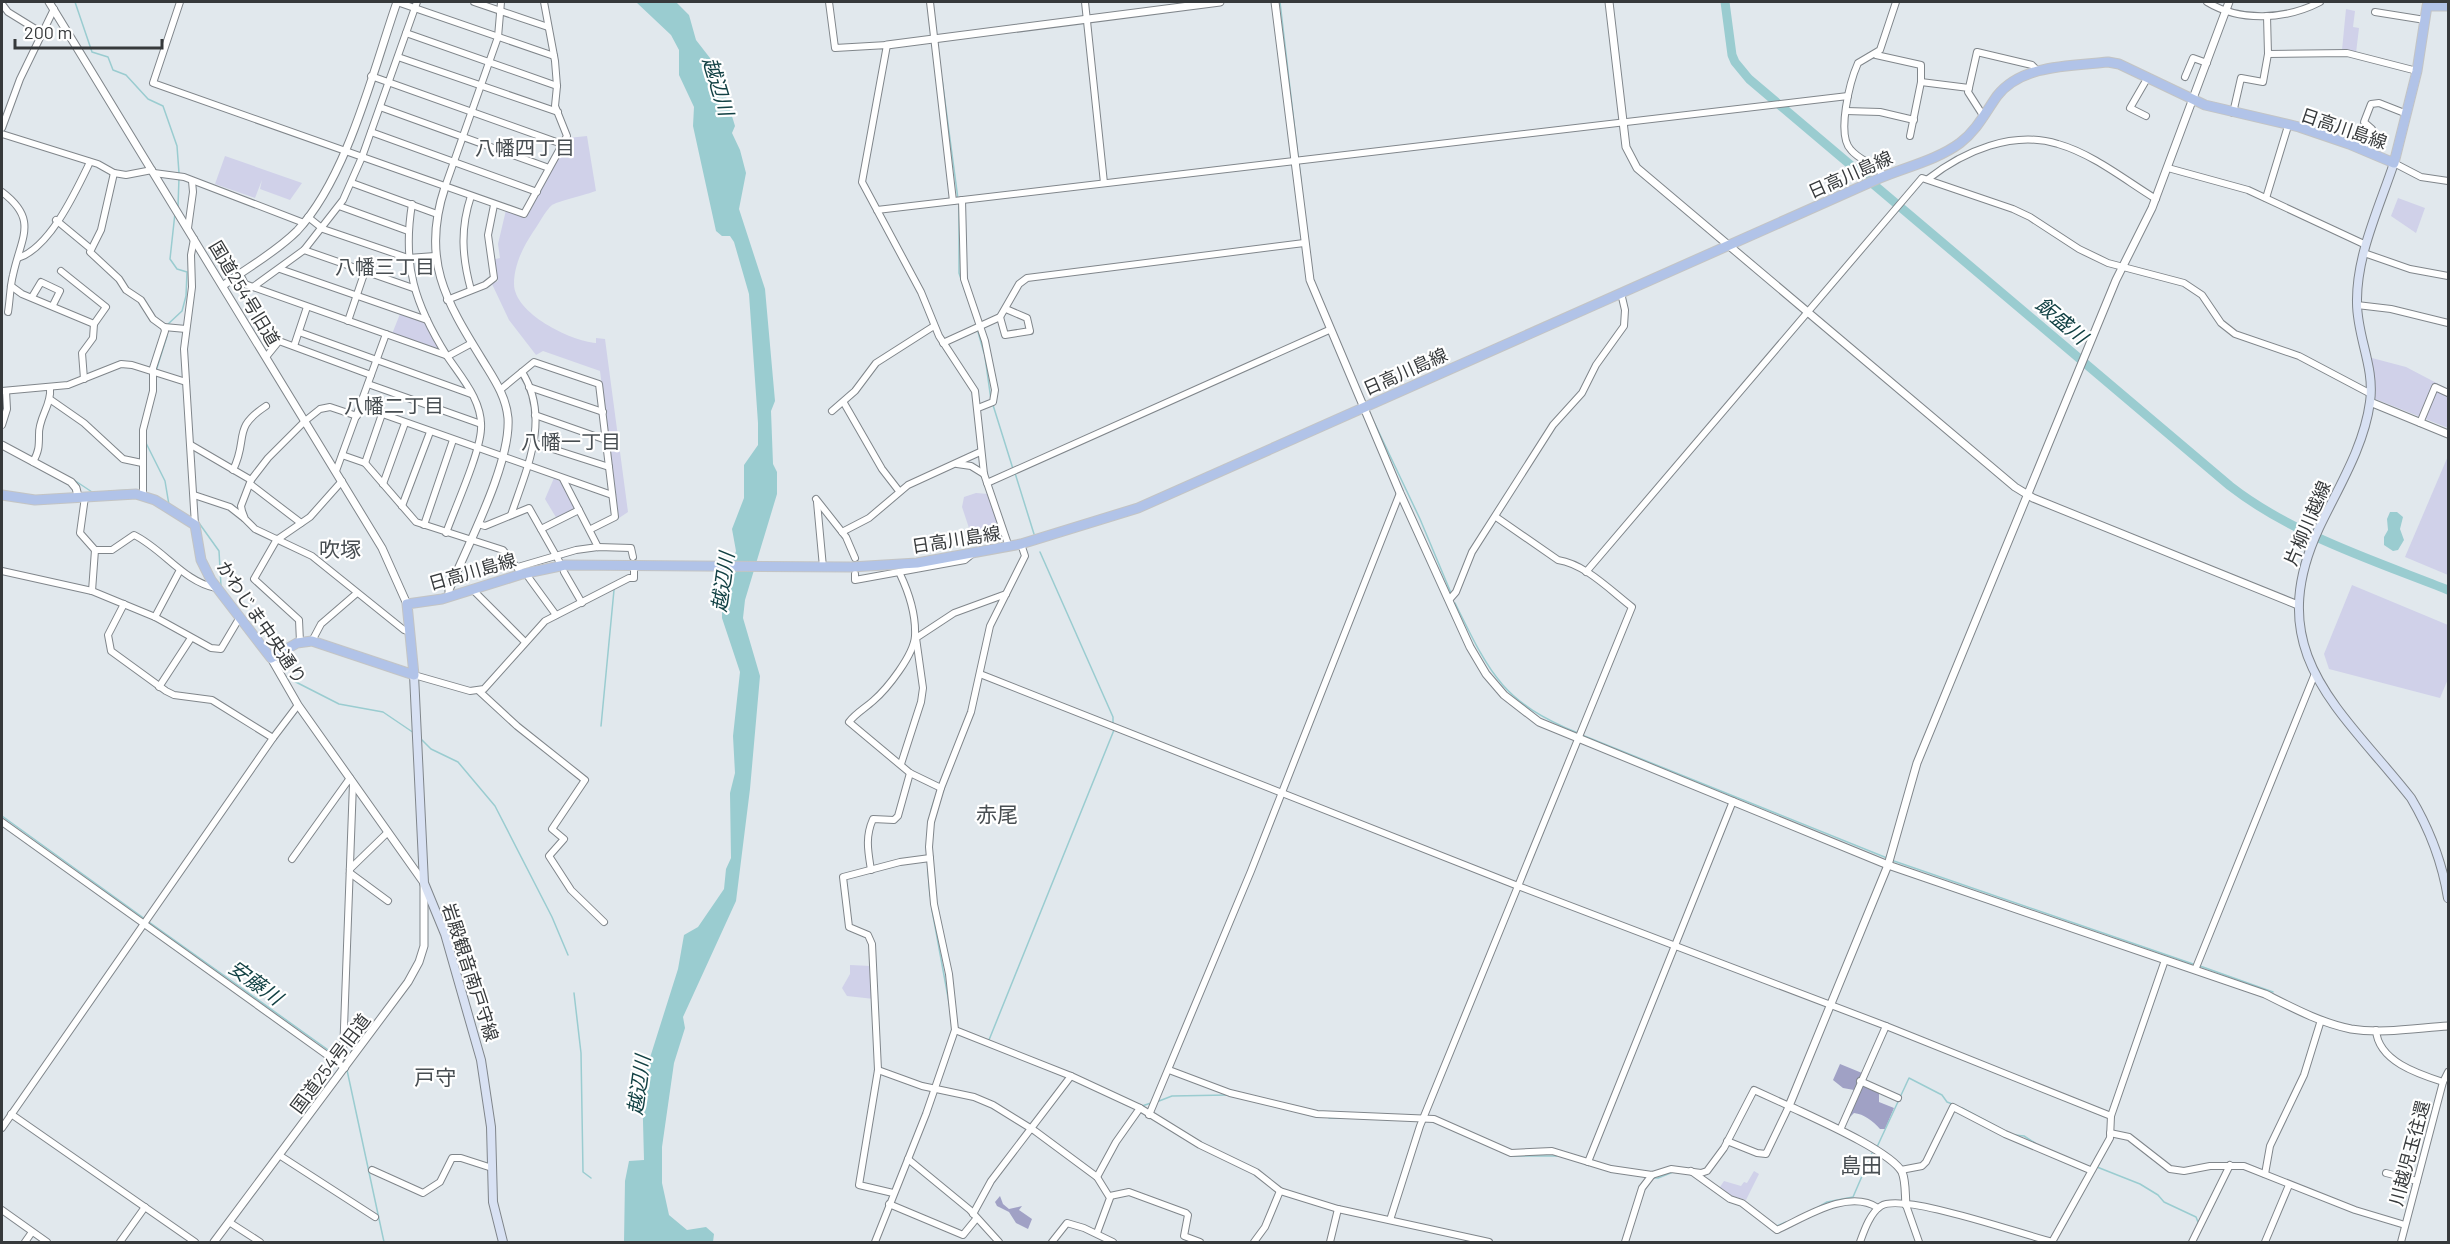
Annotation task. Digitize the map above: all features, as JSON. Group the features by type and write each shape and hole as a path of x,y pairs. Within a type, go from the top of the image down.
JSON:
{"main road":[{"name":"日高川島線","path":"407,604 448,597 523,573 565,566 819,567 917,563 1009,547 1138,508 1728,245 1952,148 1970,135 1996,98 2012,82 2038,71 2113,62 2148,76 2194,100 2233,114 2288,126 2363,149 2394,163 2417,71 2427,4 2448,6"},
{"name":"片柳川越線","path":"2394,163 2365,249 2356,305 2368,357 2371,398 2365,428 2312,545 2299,587 2300,633 2314,676 2334,705 2411,798 2422,817 2435,843 2448,898"},
{"path":"2,495 35,500 128,493 155,500 195,525"},
{"name":"かわじま中央通り","path":"195,525 201,560 217,588 271,658"},
{"path":"271,658 300,642 312,641 414,675 407,604"},
{"name":"岩殿観音南戸守線","path":"414,675 424,884 445,934 482,1060 490,1119 493,1203 503,1242"}],"street":[{"name":"国道254号旧道","path":"49,2 224,285 382,548 407,604"},
{"path":"180,2 153,83 524,214 567,133 555,106 557,86 554,56 544,2"},
{"path":"224,285 271,254 306,220 328,188 344,151 397,2 416,5 554,56"},
{"path":"474,2 548,27"},
{"path":"448,597 478,524 506,444 508,424 500,390 447,300 435,256 437,214 498,37 501,2"},
{"path":"829,2 835,48 934,40 1220,2"},
{"path":"930,2 953,201"},
{"path":"1085,2 1104,183"},
{"path":"1275,2 1310,280 1329,330 1449,600 1486,674 1504,695 1539,722 1579,735 1888,865 2265,994 2321,1020 2353,1029 2448,1026"},
{"path":"1609,2 1627,152 1637,168 2003,479 2028,495 2298,605"},
{"path":"1882,177 1880,170 1848,146 1845,138 1846,111 1858,63 1876,55 1885,41 1896,2"},
{"path":"2206,2 2225,13 2267,16 2292,14 2320,2"},
{"path":"1727,1141 1756,1153 1766,1154 1788,1106 1888,865 1917,763 2122,267 2156,199 2229,2"},
{"path":"2,4 8,12 42,33"},
{"path":"253,287 304,250 339,206 352,183 362,157 416,5"},
{"path":"2,128 54,9"},
{"path":"2375,12 2425,20"},
{"path":"2233,114 2241,78 2263,82 2268,54 2267,16"},
{"path":"406,33 557,86"},
{"path":"887,45 862,182 921,292 934,326 975,392 984,474 1009,547"},
{"path":"1984,117 1969,96 1977,52 2032,65 2038,71"},
{"path":"2268,54 2347,53 2417,71"},
{"path":"1876,55 1921,65 1922,82 1910,136"},
{"path":"398,57 558,112"},
{"path":"2201,79 2186,75 2193,58 2207,63"},
{"path":"371,76 562,144"},
{"path":"2145,116 2130,108 2148,76"},
{"path":"1922,82 1969,88"},
{"path":"877,210 1848,96"},
{"path":"2363,149 2372,129 2364,122 2371,104 2379,104 2407,114"},
{"path":"380,107 549,168"},
{"path":"1846,111 1865,110 1914,120"},
{"path":"2266,198 2288,126"},
{"path":"371,132 537,192"},
{"path":"2,134 90,162 114,173 126,175 153,172 192,181 408,258 435,256"},
{"path":"1928,179 1964,155 2004,143 2035,140 2059,144 2082,154 2156,199"},
{"path":"18,258 35,250 73,198 90,162"},
{"path":"2394,163 2421,177 2448,182"},
{"path":"2168,168 2238,186 2410,269 2448,276"},
{"path":"114,173 100,230 91,254 119,279 126,290 141,300 153,319 164,327 186,330"},
{"path":"1586,572 1920,178 2013,209 2030,217 2079,249 2122,267 2189,285 2202,295 2221,323 2235,334 2299,356 2371,398 2420,423 2448,434"},
{"path":"189,228 192,181"},
{"path":"352,183 437,214"},
{"path":"2,192 21,210 26,224 11,286 8,312"},
{"path":"471,196 462,233 465,270 471,290"},
{"path":"962,200 964,279 981,327 995,398 988,406 978,408"},
{"path":"412,204 408,231 408,258 413,288 426,320 472,394 481,424 476,449 446,533"},
{"path":"447,300 494,278 488,235 494,205"},
{"path":"339,206 408,231"},
{"path":"56,220 91,249"},
{"path":"194,237 184,349 195,525"},
{"path":"944,343 1000,317 1019,284 1027,278 1304,243"},
{"path":"304,250 413,288"},
{"path":"280,269 426,320"},
{"path":"61,271 106,307 94,324 93,338 82,353 84,379"},
{"path":"348,321 365,271"},
{"path":"242,278 245,284 448,356 472,343"},
{"path":"32,297 41,282 60,291 53,305"},
{"path":"11,286 94,324"},
{"path":"1449,600 1456,592 1472,552 1553,424 1582,393 1596,365 1624,326 1625,310 1621,293"},
{"path":"2356,305 2391,309 2448,323"},
{"path":"294,346 307,307"},
{"path":"1000,317 1005,335 1030,331 1027,318 1006,309"},
{"path":"832,411 844,403 876,363 934,326"},
{"path":"143,496 143,430 153,391 153,372 163,345 164,327"},
{"path":"987,483 1329,330"},
{"path":"299,332 472,394"},
{"path":"336,471 386,334"},
{"path":"266,357 279,341 371,375"},
{"path":"500,390 534,362 599,384 615,517 591,530"},
{"path":"2,424 7,409 4,391 50,388 84,379 116,365 132,365 186,382"},
{"path":"510,515 534,443 535,415 529,387 522,372"},
{"path":"368,384 481,424"},
{"path":"529,387 603,412"},
{"path":"2420,423 2435,387 2448,393"},
{"path":"33,462 41,447 39,435 51,400 50,388"},
{"path":"51,400 84,423 123,459 142,463"},
{"path":"844,403 882,470 899,491"},
{"path":"232,470 240,456 243,426 249,418 266,406"},
{"path":"360,406 501,458 612,495"},
{"path":"245,519 241,506 251,482 268,458 305,421 320,409 330,407 357,416"},
{"path":"365,463 382,414"},
{"path":"535,415 606,440"},
{"path":"383,484 405,423"},
{"path":"402,506 430,432"},
{"path":"424,525 453,440"},
{"path":"534,443 609,467"},
{"path":"2,445 71,482 81,496 80,533 95,550 92,591"},
{"path":"191,445 251,482 301,523"},
{"path":"842,532 869,518 899,491 980,452"},
{"path":"342,455 365,463 416,522 503,550 556,615"},
{"path":"955,463 971,466 984,474"},
{"path":"563,479 598,547"},
{"path":"300,642 298,620 254,579 278,539 310,517 342,481"},
{"path":"1149,1115 1400,493"},
{"path":"194,495 231,508 258,531 316,559 404,630 411,632"},
{"path":"819,567 816,499 842,532 855,558"},
{"path":"231,508 241,506"},
{"path":"478,524 485,526 529,508 557,559"},
{"path":"541,529 579,510"},
{"path":"1390,1220 1423,1119 1632,607 1586,572 1570,562 1558,560 1496,517"},
{"path":"95,550 112,550 134,535 158,549 180,570 217,588"},
{"path":"875,1242 955,1030 949,974 934,904 929,858 931,822 941,788 971,712 990,626 1025,556 1021,544"},
{"path":"523,573 557,559 598,547 631,548 633,557"},
{"path":"855,574 855,580 900,574 965,560 971,555"},
{"path":"154,617 180,570"},
{"path":"2,571 92,591 154,617 211,648 221,649 240,617"},
{"path":"414,675 470,691 487,688 545,621 629,578 634,578 634,571"},
{"path":"564,572 582,603"},
{"path":"900,574 910,596 923,688 902,765"},
{"path":"473,590 525,642"},
{"path":"312,641 321,624 357,593"},
{"path":"941,788 910,773 849,722 859,709 872,702 896,674 916,638 954,613 1006,594"},
{"path":"124,604 108,635 111,651 159,687 174,695 212,700 273,738"},
{"path":"159,687 191,638"},
{"name":"かわじま中央通り","path":"271,658 298,705 424,884"},
{"path":"980,674 1518,886 1886,1026 2111,1116"},
{"path":"2195,970 2314,676"},
{"path":"479,691 517,726 585,780 552,829 564,839 549,856 572,891 604,922"},
{"path":"2,1128 298,705"},
{"path":"871,870 866,840 869,828 873,819 894,820 898,816 910,773"},
{"path":"292,859 351,781"},
{"path":"2,822 342,1065 350,871 351,781"},
{"path":"1588,1162 1734,801"},
{"path":"350,871 388,832"},
{"path":"893,1193 859,1185 878,1071 872,944 868,935 849,927 843,877 929,858"},
{"path":"350,871 388,902"},
{"name":"国道254号旧道","path":"214,1242 342,1065 408,982 419,962 425,932 424,884"},
{"path":"1691,1171 1730,1199 1742,1203 1777,1230 1828,1206 1859,1202 1878,1208 1888,1204 1946,1211 2053,1242 2110,1133 2111,1116 2165,960"},
{"path":"2265,1174 2270,1146 2304,1075 2321,1020"},
{"path":"1840,1130 1886,1026"},
{"path":"955,1030 1071,1076 1140,1108 1200,1145 1256,1172 1280,1191 1338,1209 1489,1242"},
{"path":"2376,1030 2379,1043 2408,1071 2443,1082"},
{"path":"1169,1070 1230,1093 1317,1114 1423,1119 1451,1124 1511,1153 1552,1151 1588,1162 1652,1175 1671,1169 1701,1173 1707,1171 1727,1141 1754,1090 1840,1130 1887,1158 1901,1170 1906,1205 1919,1242"},
{"path":"878,1071 934,1089 974,1097 1003,1111 1097,1177 1110,1196"},
{"name":"川越児玉往還","path":"2401,1242 2443,1082 2448,1072"},
{"path":"889,1204 963,1235 991,1181 1071,1076"},
{"path":"1860,1081 1898,1098"},
{"path":"1901,1170 1922,1166 1926,1162 1953,1107 2005,1134 2090,1170"},
{"path":"1097,1177 1116,1142 1140,1108"},
{"path":"11,1114 195,1242"},
{"path":"2110,1133 2129,1137 2175,1170 2230,1165 2244,1166 2289,1185 2405,1226"},
{"path":"279,1155 375,1217"},
{"path":"372,1170 423,1193 440,1182 452,1158 461,1158 492,1168"},
{"path":"908,1159 974,1216 999,1242"},
{"path":"2193,1242 2230,1165"},
{"path":"2386,1173 2416,1181"},
{"path":"1625,1242 1642,1188 1652,1175"},
{"path":"2265,1242 2289,1185"},
{"path":"1254,1242 1265,1227 1280,1191"},
{"path":"1110,1196 1129,1192 1186,1213 1188,1215 1184,1236 1200,1242"},
{"path":"1097,1233 1110,1196"},
{"path":"120,1242 145,1208"},
{"path":"1860,1242 1878,1208"},
{"path":"1330,1242 1338,1209"},
{"path":"2,1210 47,1242"},
{"path":"229,1222 260,1242"},
{"path":"1052,1242 1067,1223 1097,1233 1113,1242"},
{"path":"25,1242 32,1232"}],"shaded area":[{"path":"2346,9 2355,11 2353,27 2359,28 2356,53 2342,50"},
{"path":"587,136 596,191 559,202 549,208 529,238 517,263 514,284 516,295 523,305 545,324 585,341 596,343 596,338 605,339 628,512 619,518 600,371 543,351 536,355 509,320 492,284 498,281 491,260 500,258 498,244 506,210 526,218 568,138"},
{"path":"225,156 302,183 290,200 260,189 262,180 255,198 215,184"},
{"path":"2398,198 2425,208 2416,233 2391,216"},
{"path":"400,314 425,323 440,347 437,351 392,334"},
{"path":"2372,358 2406,367 2448,389 2448,428 2373,398"},
{"path":"2448,456 2448,575 2405,557"},
{"path":"554,478 561,482 574,507 574,510 557,519 545,499"},
{"path":"976,493 988,494 997,523 971,534 962,507 964,497"},
{"path":"2352,585 2448,625 2448,679 2440,698 2329,669 2324,654"},
{"path":"850,965 871,966 874,999 847,996 842,988 850,974"},
{"path":"1840,1064 1862,1073 1860,1078 1879,1093 1879,1102 1894,1108 1885,1129 1880,1129 1868,1118 1854,1113 1845,1122 1854,1090 1843,1088 1833,1080"},
{"path":"1754,1171 1759,1174 1746,1200 1732,1196 1720,1187 1724,1181 1741,1186 1744,1182 1747,1183"},
{"path":"1000,1196 1003,1204 1009,1209 1022,1206 1019,1210 1032,1219 1028,1229 1016,1223 1009,1212 997,1206 995,1202"}],"water":[{"name":"越辺川","path":"636,2 676,2 689,15 696,40 717,67 735,126 732,133 740,150 746,173 739,209 765,289 775,401 771,411 773,464 777,472 777,494 745,600 743,618 760,676 750,789 736,901 683,1017 685,1028 674,1063 662,1147 662,1183 669,1215 687,1230 706,1227 714,1234 713,1242 624,1242 625,1181 629,1161 644,1160 642,1083 678,969 684,935 698,927 724,889 726,869 731,858 730,793 735,773 733,736 740,672 722,618 722,605 726,580 736,551 732,529 744,498 744,465 758,445 758,423 749,294 734,242 730,236 722,236 716,231 693,126 694,107 679,75 679,50 671,35"},
{"path":"2390,512 2397,512 2403,517 2400,529 2404,540 2398,550 2393,551 2384,545"}],"waterway":[{"path":"75,2 92,52 108,57 113,70 126,75 148,99 163,106 177,146 179,173"},
{"path":"1280,2 1298,157"},
{"name":"飯盛川","path":"1725,2 1732,55 1749,79 2230,486 2280,519 2307,533 2448,590"},
{"path":"942,79 958,199"},
{"path":"1299,164 1301,180"},
{"path":"178,206 179,178"},
{"path":"959,207 959,273 967,297"},
{"path":"167,325 182,311 186,296 187,272 177,269 170,259 175,213"},
{"path":"978,332 984,353"},
{"path":"156,371 167,336"},
{"path":"985,357 991,400"},
{"path":"156,375 156,389"},
{"path":"993,405 1013,469"},
{"path":"1374,422 1420,519 1451,593"},
{"path":"146,443 165,481 169,505"},
{"path":"1015,473 1034,534"},
{"path":"74,480 92,492"},
{"path":"109,491 134,490"},
{"path":"199,523 219,551 221,586"},
{"path":"1040,552 1113,717 1113,725"},
{"path":"601,726 614,590"},
{"path":"1455,603 1478,649 1501,683 1532,710 1578,733"},
{"path":"276,659 281,668"},
{"path":"286,677 339,704 383,712 414,733"},
{"path":"989,1040 1114,730"},
{"path":"1582,735 1887,858"},
{"path":"420,738 431,749 458,762 495,806 552,917 568,955"},
{"path":"931,810 935,798"},
{"name":"安藤川","path":"2,816 145,919"},
{"path":"927,843 928,827"},
{"path":"1891,860 2196,965"},
{"path":"928,871 930,896"},
{"path":"932,910 950,1008"},
{"name":"安藤川","path":"149,922 338,1057"},
{"path":"2200,966 2273,992"},
{"path":"574,993 581,1053 583,1172 591,1178"},
{"path":"1015,1051 1132,1101"},
{"name":"安藤川","path":"347,1070 384,1242"},
{"path":"1877,1147 1909,1078 1942,1095 1947,1102 1955,1105"},
{"path":"1159,1101 1172,1096 1228,1095"},
{"path":"1142,1106 1151,1103"},
{"path":"1962,1108 2005,1131"},
{"path":"1329,1118 1352,1118"},
{"path":"2015,1135 2024,1136 2035,1143"},
{"path":"1815,1209 1827,1202 1853,1197 1872,1153"},
{"path":"1514,1156 1557,1156"},
{"path":"2097,1167 2140,1184 2158,1195 2164,1202 2196,1217 2198,1222"},
{"path":"1652,1178 1673,1172"},
{"path":"1741,1200 1759,1212"},
{"path":"1777,1226 1786,1222"}],"district":[{"name":"八幡四丁目","path":"525,147"},
{"name":"八幡三丁目","path":"385,266"},
{"name":"八幡二丁目","path":"394,405"},
{"name":"八幡一丁目","path":"571,441"},
{"name":"吹塚","path":"340,548"},
{"name":"赤尾","path":"997,813"},
{"name":"戸守","path":"435,1076"},
{"name":"島田","path":"1861,1164"}]}
